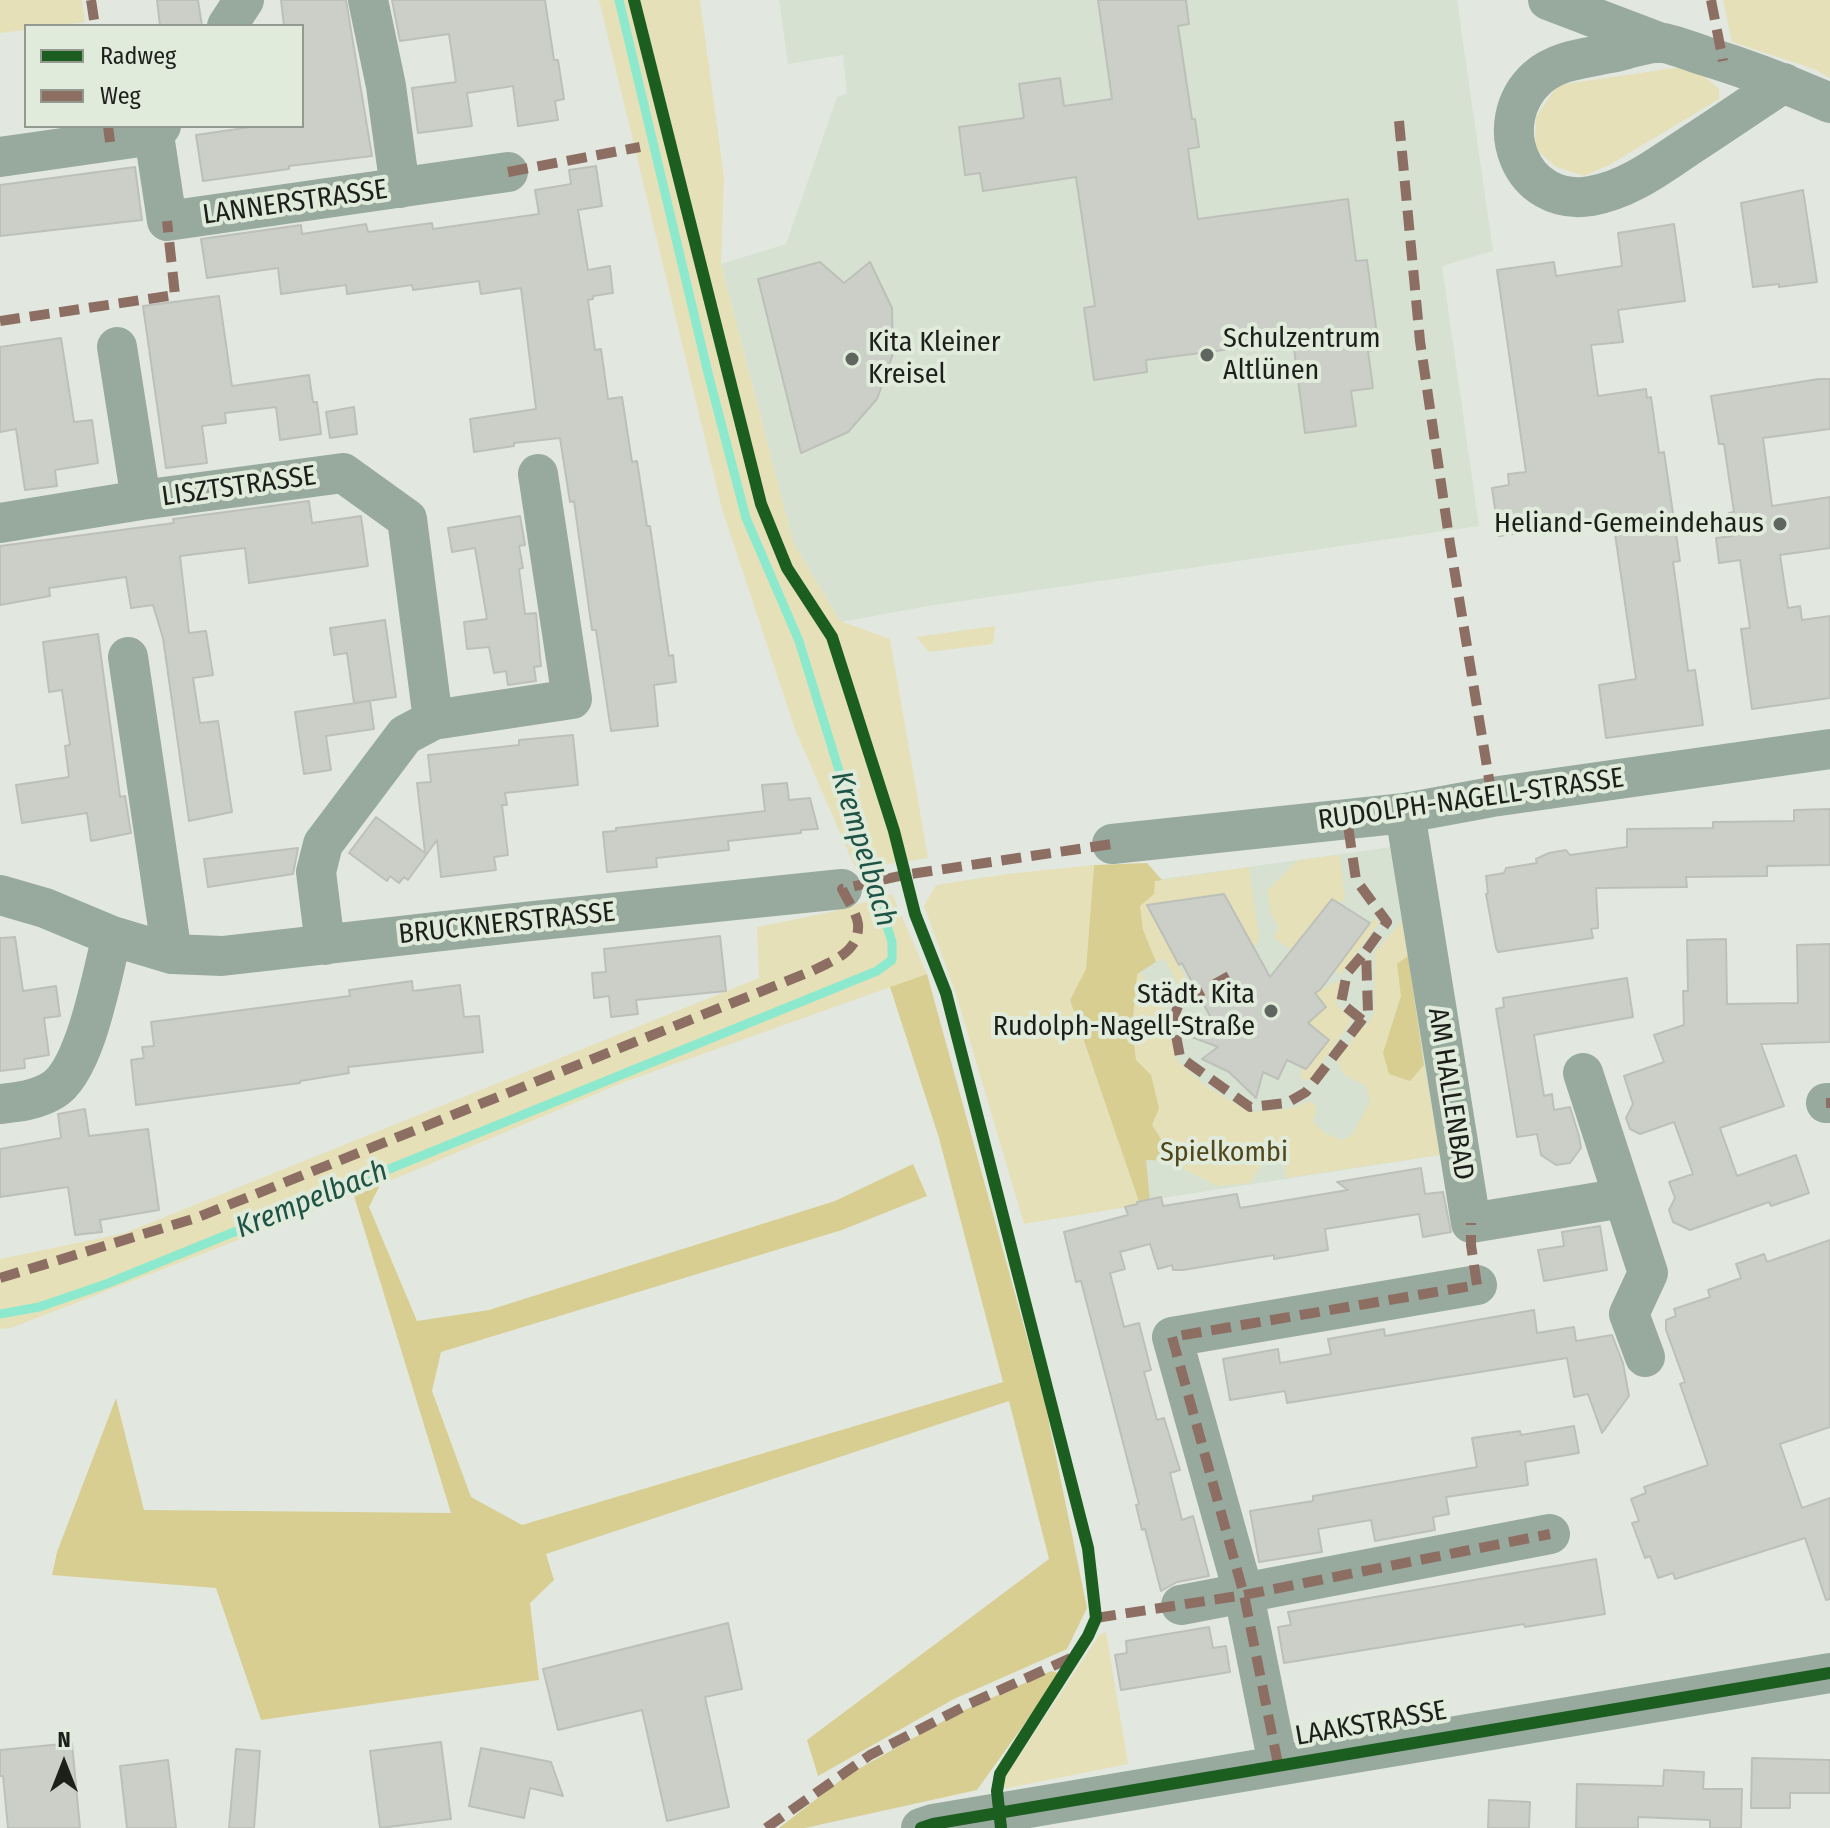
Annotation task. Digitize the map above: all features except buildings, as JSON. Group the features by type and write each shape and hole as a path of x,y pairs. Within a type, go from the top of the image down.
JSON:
{"street":[{"path":"228,24 244,0"},
{"path":"368,0 386,86 400,188"},
{"path":"1548,0 1661,43 1784,83 1830,103"},
{"path":"1661,43 1562,62 1538,77 1521,97 1514,125 1515,146 1525,169 1539,187 1565,196 1613,191 1640,178 1784,83"},
{"path":"0,157 158,130"},
{"name":"LANNERSTRASSE","path":"158,130 167,221 508,172"},
{"name":"LISZTSTRASSE","path":"117,347 141,500"},
{"name":"LISZTSTRASSE","path":"0,523 141,500 343,473 407,519 433,720"},
{"path":"325,945 316,872 323,844 405,735 433,720 572,699 538,474"},
{"path":"128,657 172,954"},
{"name":"RUDOLPH-NAGELL-STRASSE","path":"1112,844 1405,813 1492,797 1830,749"},
{"name":"AM HALLENBAD","path":"1405,813 1471,1223 1623,1198"},
{"name":"BRUCKNERSTRASSE","path":"0,895 45,908 112,936 172,954 222,956 842,889"},
{"path":"0,1104 31,1100 55,1089 70,1074 82,1052 112,936"},
{"path":"1583,1073 1648,1273 1629,1314 1645,1357"},
{"path":"1278,1764 1244,1595 1172,1337 1477,1285"},
{"path":"1181,1605 1550,1534"},
{"name":"LAAKSTRASSE","path":"921,1828 933,1824 1000,1821 1278,1764 1830,1673"}],"shaded area":[{"name":"Schulzentrum Altlünen","path":"779,0 1457,0 1493,251 1442,266 1479,526 928,606 841,622 793,542 721,264 786,244 837,97 847,94 843,55 788,64"},
{"name":"Städt. Kita Rudolph-Nagell-Straße","path":"1391,847 1440,1155 1150,1200 1112,886"},
{"path":"1147,863 1162,880 1155,881 1154,894 1140,906 1143,930 1156,962 1137,974 1132,1028 1136,1060 1151,1075 1159,1108 1152,1125 1175,1161 1146,1160 1150,1200 1140,1205 1070,1000 1086,969 1094,865"},
{"path":"1408,956 1424,1065 1410,1081 1389,1074 1383,1053 1401,996 1397,964"},
{"path":"927,974 1045,1403 1087,1608 1067,1649 954,1699 818,1776 807,1740 1049,1559 1009,1401 546,1554 554,1580 530,1603 539,1680 261,1720 216,1588 52,1575 57,1552 116,1398 144,1510 451,1513 354,1196 380,1185 369,1207 417,1321 489,1310 835,1201 913,1164 927,1196 842,1230 441,1352 432,1391 471,1497 522,1525 1003,1382 939,1138 890,987"},
{"path":"1051,1671 1058,1673 1055,1681 977,1790 805,1828 779,1828 846,1776 956,1714"}],"green space":[{"path":"0,0 82,0 85,22 24,24 24,30 0,33"},
{"path":"599,0 700,0 724,178 721,264 793,542 840,621 890,639 928,858 856,869 796,732 722,509"},
{"path":"1723,0 1830,0 1830,78 1814,69 1732,42"},
{"path":"1681,67 1704,76 1719,89 1719,99 1611,164 1584,176 1556,167 1535,148 1536,117 1558,85"},
{"path":"995,626 993,644 929,652 916,637"},
{"path":"1340,855 1345,900 1337,902 1331,899 1292,950 1273,937 1279,928 1271,913 1267,891 1298,860"},
{"path":"1094,865 1086,969 1070,1000 1140,1205 1024,1224 956,994 924,906 936,885"},
{"name":"Spielkombi","path":"1249,867 1259,938 1254,948 1224,894 1147,905 1194,993 1177,993 1163,1006 1177,1060 1203,1084 1249,1112 1288,1109 1309,1101 1317,1106 1313,1122 1325,1133 1341,1140 1351,1136 1370,1102 1366,1086 1345,1075 1337,1062 1360,1027 1365,1027 1374,1014 1375,952 1402,921 1408,956 1398,964 1401,996 1393,1019 1389,1074 1409,1081 1424,1065 1440,1155 1286,1178 1285,1161 1265,1159 1250,1183 1218,1186 1185,1170 1175,1161 1152,1124 1159,1108 1151,1075 1136,1060 1132,1028 1137,974 1141,972 1155,999 1179,986 1164,958 1156,962 1143,930 1140,906 1155,881"},
{"path":"892,894 927,974 624,1082 380,1185 11,1328 0,1329 0,1259 125,1233 759,978 757,927 831,912"},
{"path":"1374,919 1379,922 1341,974 1334,971"},
{"path":"1339,980 1336,1004 1352,1020 1309,1081 1301,1078 1302,1067 1306,1069 1329,1040 1308,1023 1315,993"},
{"path":"1106,1632 1128,1764 1003,1789 1002,1782 1099,1635"}],"waterway":[{"name":"Krempelbach","path":"0,1314 39,1307 106,1284 877,971 892,960 892,942 799,641 746,518 619,0"}],"marked path":[{"path":"91,0 95,24"},
{"path":"1711,0 1723,61"},
{"path":"1399,121 1420,341 1492,797"},
{"path":"108,128 110,142"},
{"path":"508,172 640,147"},
{"path":"0,321 175,295 167,221"},
{"path":"1229,976 1179,1004 1173,1019 1180,1057 1250,1107 1287,1103 1306,1092 1368,1012 1366,951 1387,922 1356,880 1347,819"},
{"path":"0,1278 196,1218 812,971 850,949 857,934 857,920 842,889 904,875 1112,844"},
{"path":"1362,1020 1341,1003 1347,973 1366,951"},
{"path":"1278,1764 1244,1595 1172,1337 1477,1285 1471,1223"},
{"path":"1096,1618 1244,1595 1550,1534"},
{"path":"766,1828 870,1755 967,1705 1073,1657"}],"cycle path":[{"path":"634,0 761,504 787,568 832,637 894,831 915,914 946,993 1088,1548 1096,1618 1088,1636 1000,1774 997,1791 1001,1828"},
{"path":"921,1828 1830,1673"}],"place":[{"name":"Schulzentrum Altlünen","path":"1207,355"},
{"name":"Kita Kleiner Kreisel","path":"852,359"},
{"name":"Heliand-Gemeindehaus","path":"1780,524"},
{"name":"Städt. Kita Rudolph-Nagell-Straße","path":"1271,1011"}]}
